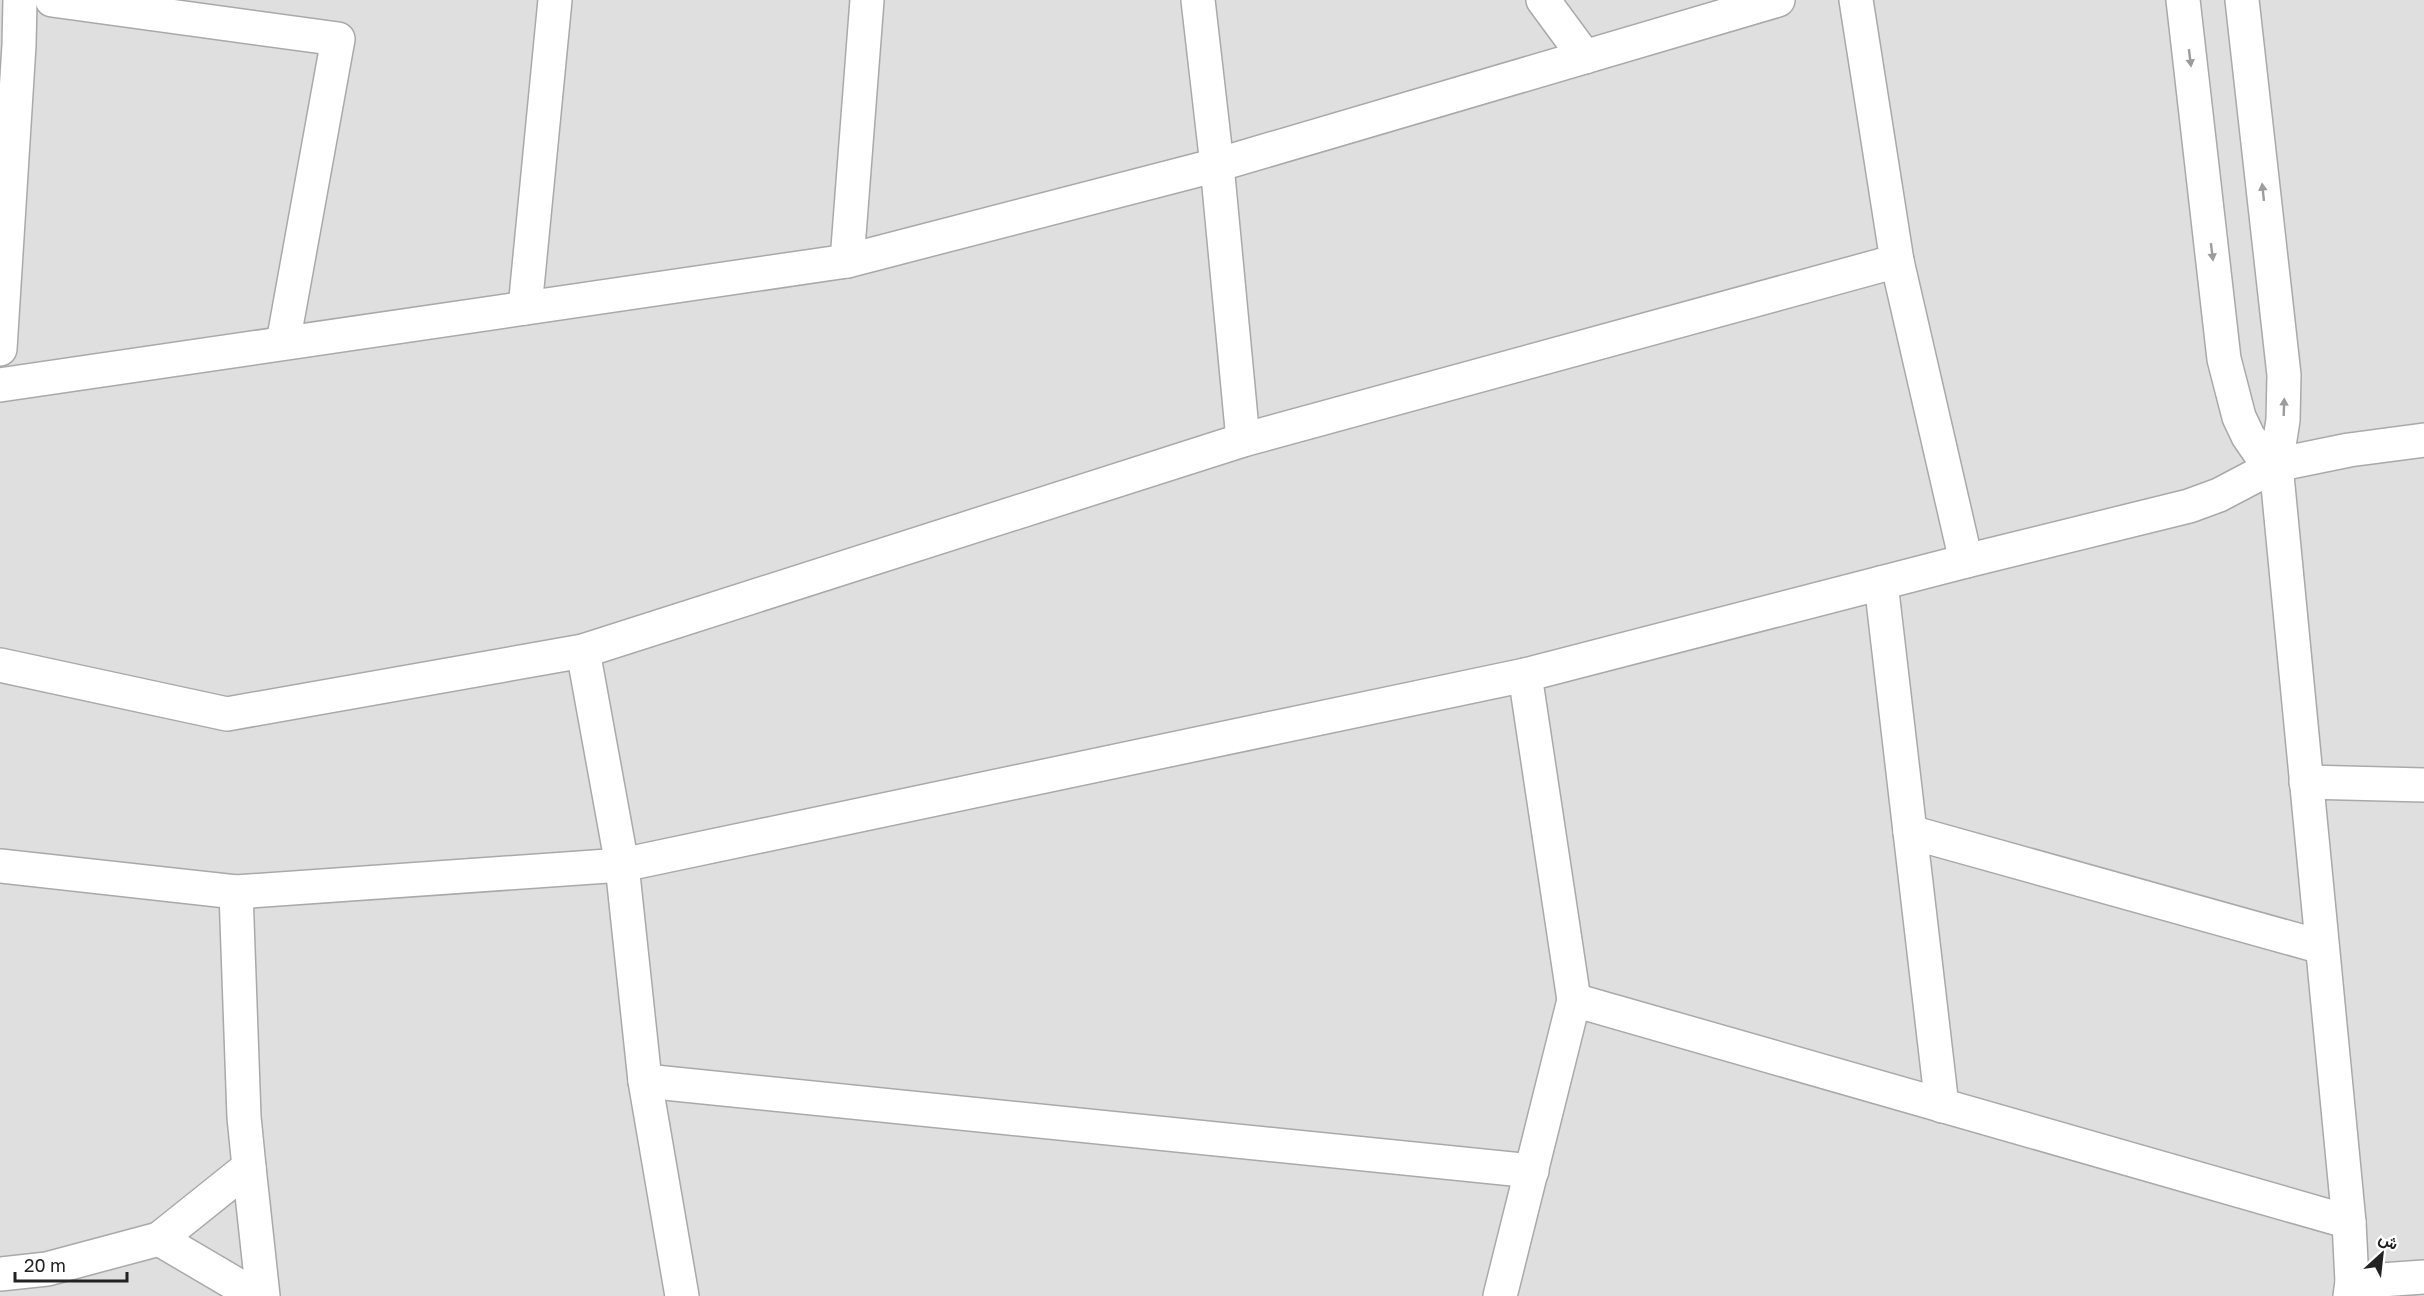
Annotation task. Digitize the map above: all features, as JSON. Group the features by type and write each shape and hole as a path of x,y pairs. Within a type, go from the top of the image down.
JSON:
{"street":[{"path":"0,349 10,44 20,0"},
{"path":"52,0 338,39 283,343"},
{"path":"525,308 555,0"},
{"path":"847,261 867,0"},
{"path":"1198,0 1217,165 1243,440"},
{"path":"1543,0 1585,57"},
{"path":"1856,0 1897,261 1966,561"},
{"path":"2183,0 2228,379 2239,417 2248,436 2259,452 2276,465"},
{"path":"2242,0 2284,375 2283,420 2276,465 2349,1222 2351,1289 2424,1277"},
{"path":"0,385 847,261 1217,165 1768,2"},
{"path":"0,665 227,714 583,651 1243,440 1897,261"},
{"path":"0,866 236,892 622,865 1525,675 2189,506 2219,495 2276,465 2349,450 2424,440"},
{"path":"1881,583 1942,1106"},
{"path":"583,651 622,865 645,1081 682,1296"},
{"path":"1500,1296 1574,1000 1525,675"},
{"path":"2306,782 2424,785"},
{"path":"1910,832 2322,947"},
{"path":"236,892 244,1116 263,1296"},
{"path":"1574,1000 2349,1222"},
{"path":"645,1081 1532,1171"},
{"path":"0,1274 47,1269 159,1239 249,1167"},
{"path":"159,1239 256,1296"}],"shaded area":[{"path":"0,0 2424,0 2424,1296 0,1296"}]}
